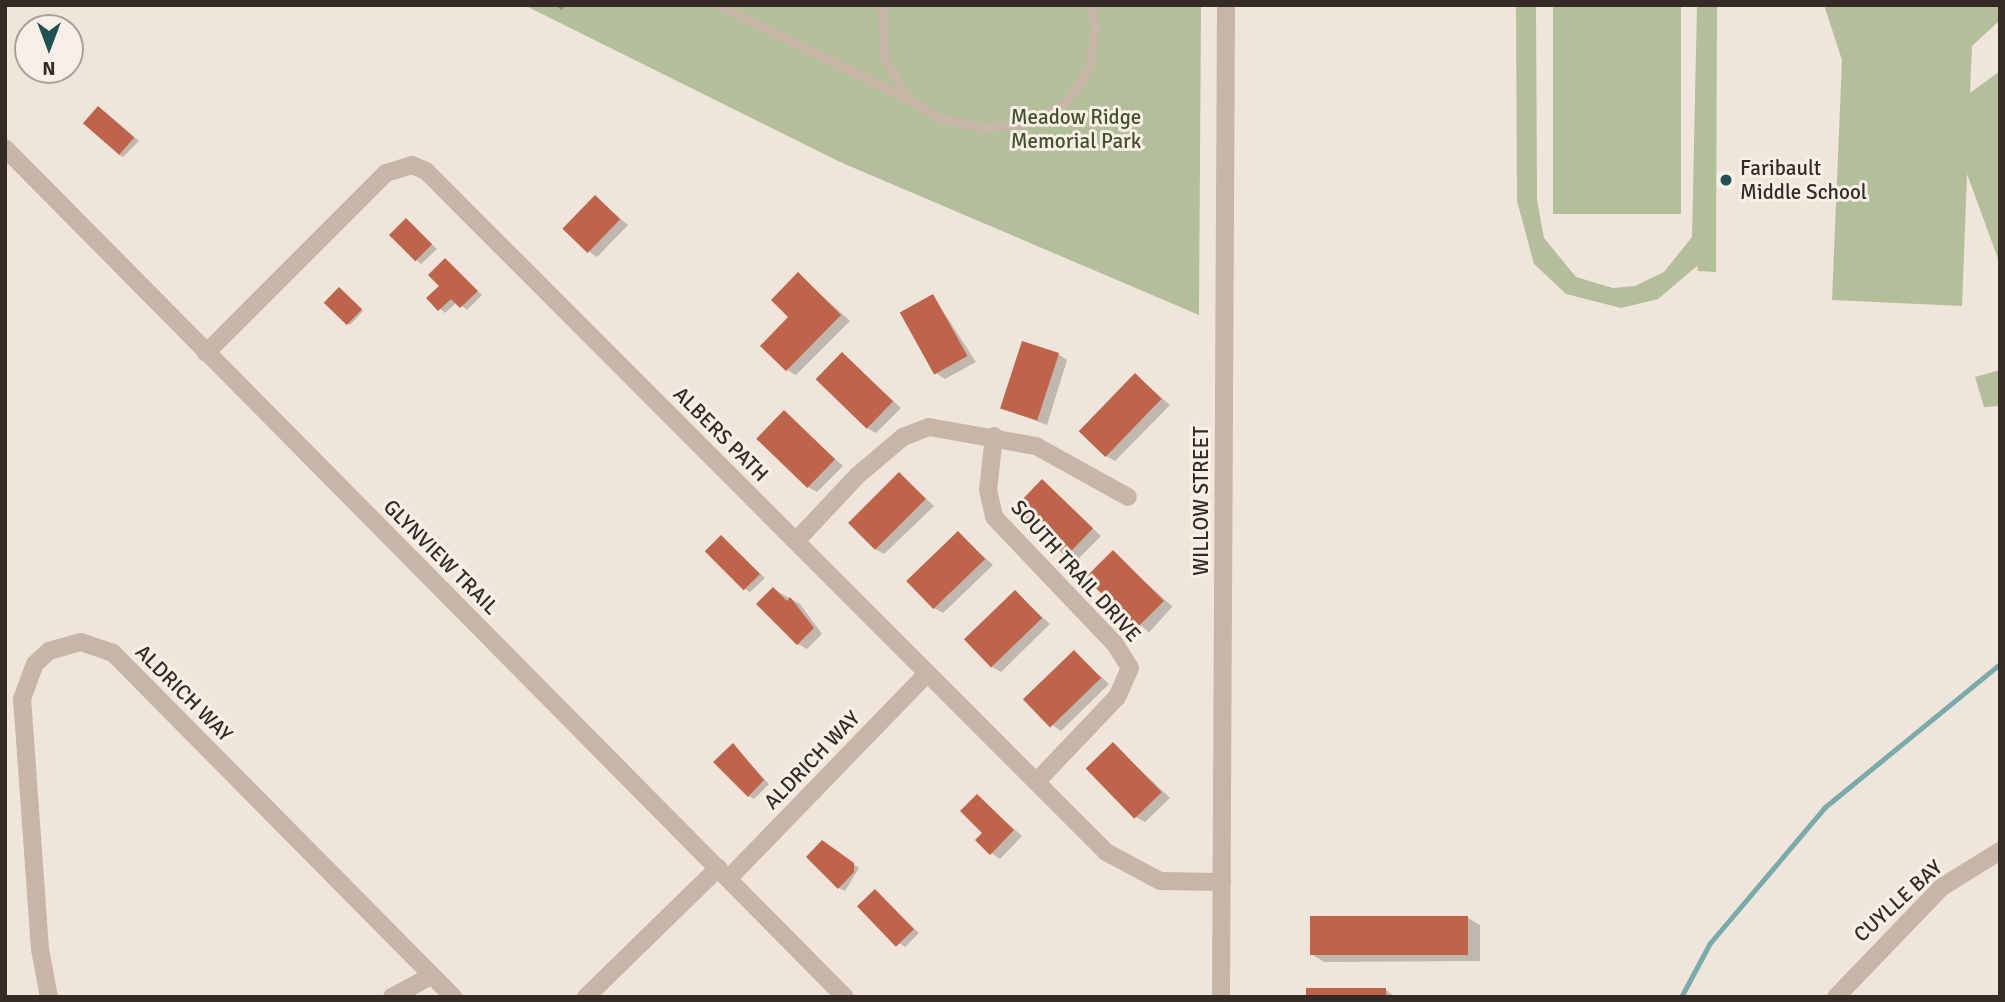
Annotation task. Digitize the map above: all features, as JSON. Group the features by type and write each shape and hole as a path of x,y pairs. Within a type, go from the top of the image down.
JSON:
{"street":[{"name":"WILLOW STREET","path":"1221,997 1226,5"},
{"name":"GLYNVIEW TRAIL","path":"5,148 845,997"},
{"name":"ALBERS PATH","path":"206,353 386,173 412,165 426,171 1106,852 1139,876 1222,882"},
{"path":"796,541 903,437 945,426 1036,446 1128,498"},
{"name":"SOUTH TRAIL DRIVE","path":"994,436 988,491 994,517 1107,635 1130,668 1117,697 1036,782"},
{"name":"ALDRICH WAY","path":"49,997 40,949 22,699 35,664 49,652 81,642 113,653 454,997"},
{"name":"ALDRICH WAY","path":"586,997 724,873 927,674"},
{"name":"CUYLLE BAY","path":"1836,997 1942,887 2000,851"},
{"path":"392,997 431,976"}],"lane":[{"path":"719,5 908,99 939,118 985,128 1030,122 1066,102 1089,68 1096,28 1091,5"},
{"path":"881,5 885,59 908,99"}],"green space":[{"name":"Meadow Ridge Memorial Park","path":"524,5 1201,5 1199,315 840,162"},
{"path":"1516,5 1536,5 1537,200 1544,238 1576,277 1613,288 1635,286 1664,272 1692,237 1697,5 1717,5 1716,272 1698,271 1697,266 1658,299 1621,308 1566,294 1534,264 1517,201"},
{"path":"1553,5 1681,5 1681,214 1553,214"},
{"path":"1824,5 2000,5 2000,20 1972,46 1970,93 2000,71 2000,264 1967,174 1962,306 1832,300 1842,60"},
{"path":"2000,370 2000,406 1984,407 1975,377"}],"building":[{"path":"98,106 134,137 119,155 83,123"},
{"path":"595,195 620,219 588,253 562,229"},
{"path":"406,218 432,244 415,261 389,235"},
{"path":"445,258 478,291 460,308 451,299 438,311 426,298 439,286 428,275"},
{"path":"798,272 841,315 786,371 760,346 788,317 771,300"},
{"path":"339,287 362,309 347,325 324,303"},
{"path":"933,294 967,356 934,375 900,312"},
{"path":"1022,341 1059,353 1037,421 1000,409"},
{"path":"842,352 893,401 867,429 816,379"},
{"path":"1135,373 1162,399 1105,457 1079,431"},
{"path":"784,410 835,459 807,488 756,439"},
{"path":"899,472 926,499 875,550 848,523"},
{"path":"1042,479 1093,528 1066,556 1015,507"},
{"path":"958,531 985,559 933,609 906,581"},
{"path":"721,535 760,574 744,590 705,551"},
{"path":"1113,550 1164,601 1136,628 1085,578"},
{"path":"773,587 787,601 790,597 814,628 797,645 756,604"},
{"path":"1015,590 1042,618 991,667 964,639"},
{"path":"1074,650 1101,678 1050,727 1023,699"},
{"path":"1113,742 1162,792 1134,819 1086,768"},
{"path":"733,743 764,780 748,797 713,762"},
{"path":"977,794 1014,830 990,855 975,840 982,833 960,811"},
{"path":"822,840 854,863 854,872 838,889 806,857"},
{"path":"875,889 914,929 896,947 857,906"},
{"path":"1310,916 1468,916 1468,955 1310,955"},
{"path":"1306,988 1386,988 1386,997 1306,997"}],"waterway":[{"path":"1681,997 1710,943 1825,807 2000,664"}],"place":[{"name":"Faribault Middle School","path":"1726,180"}]}
